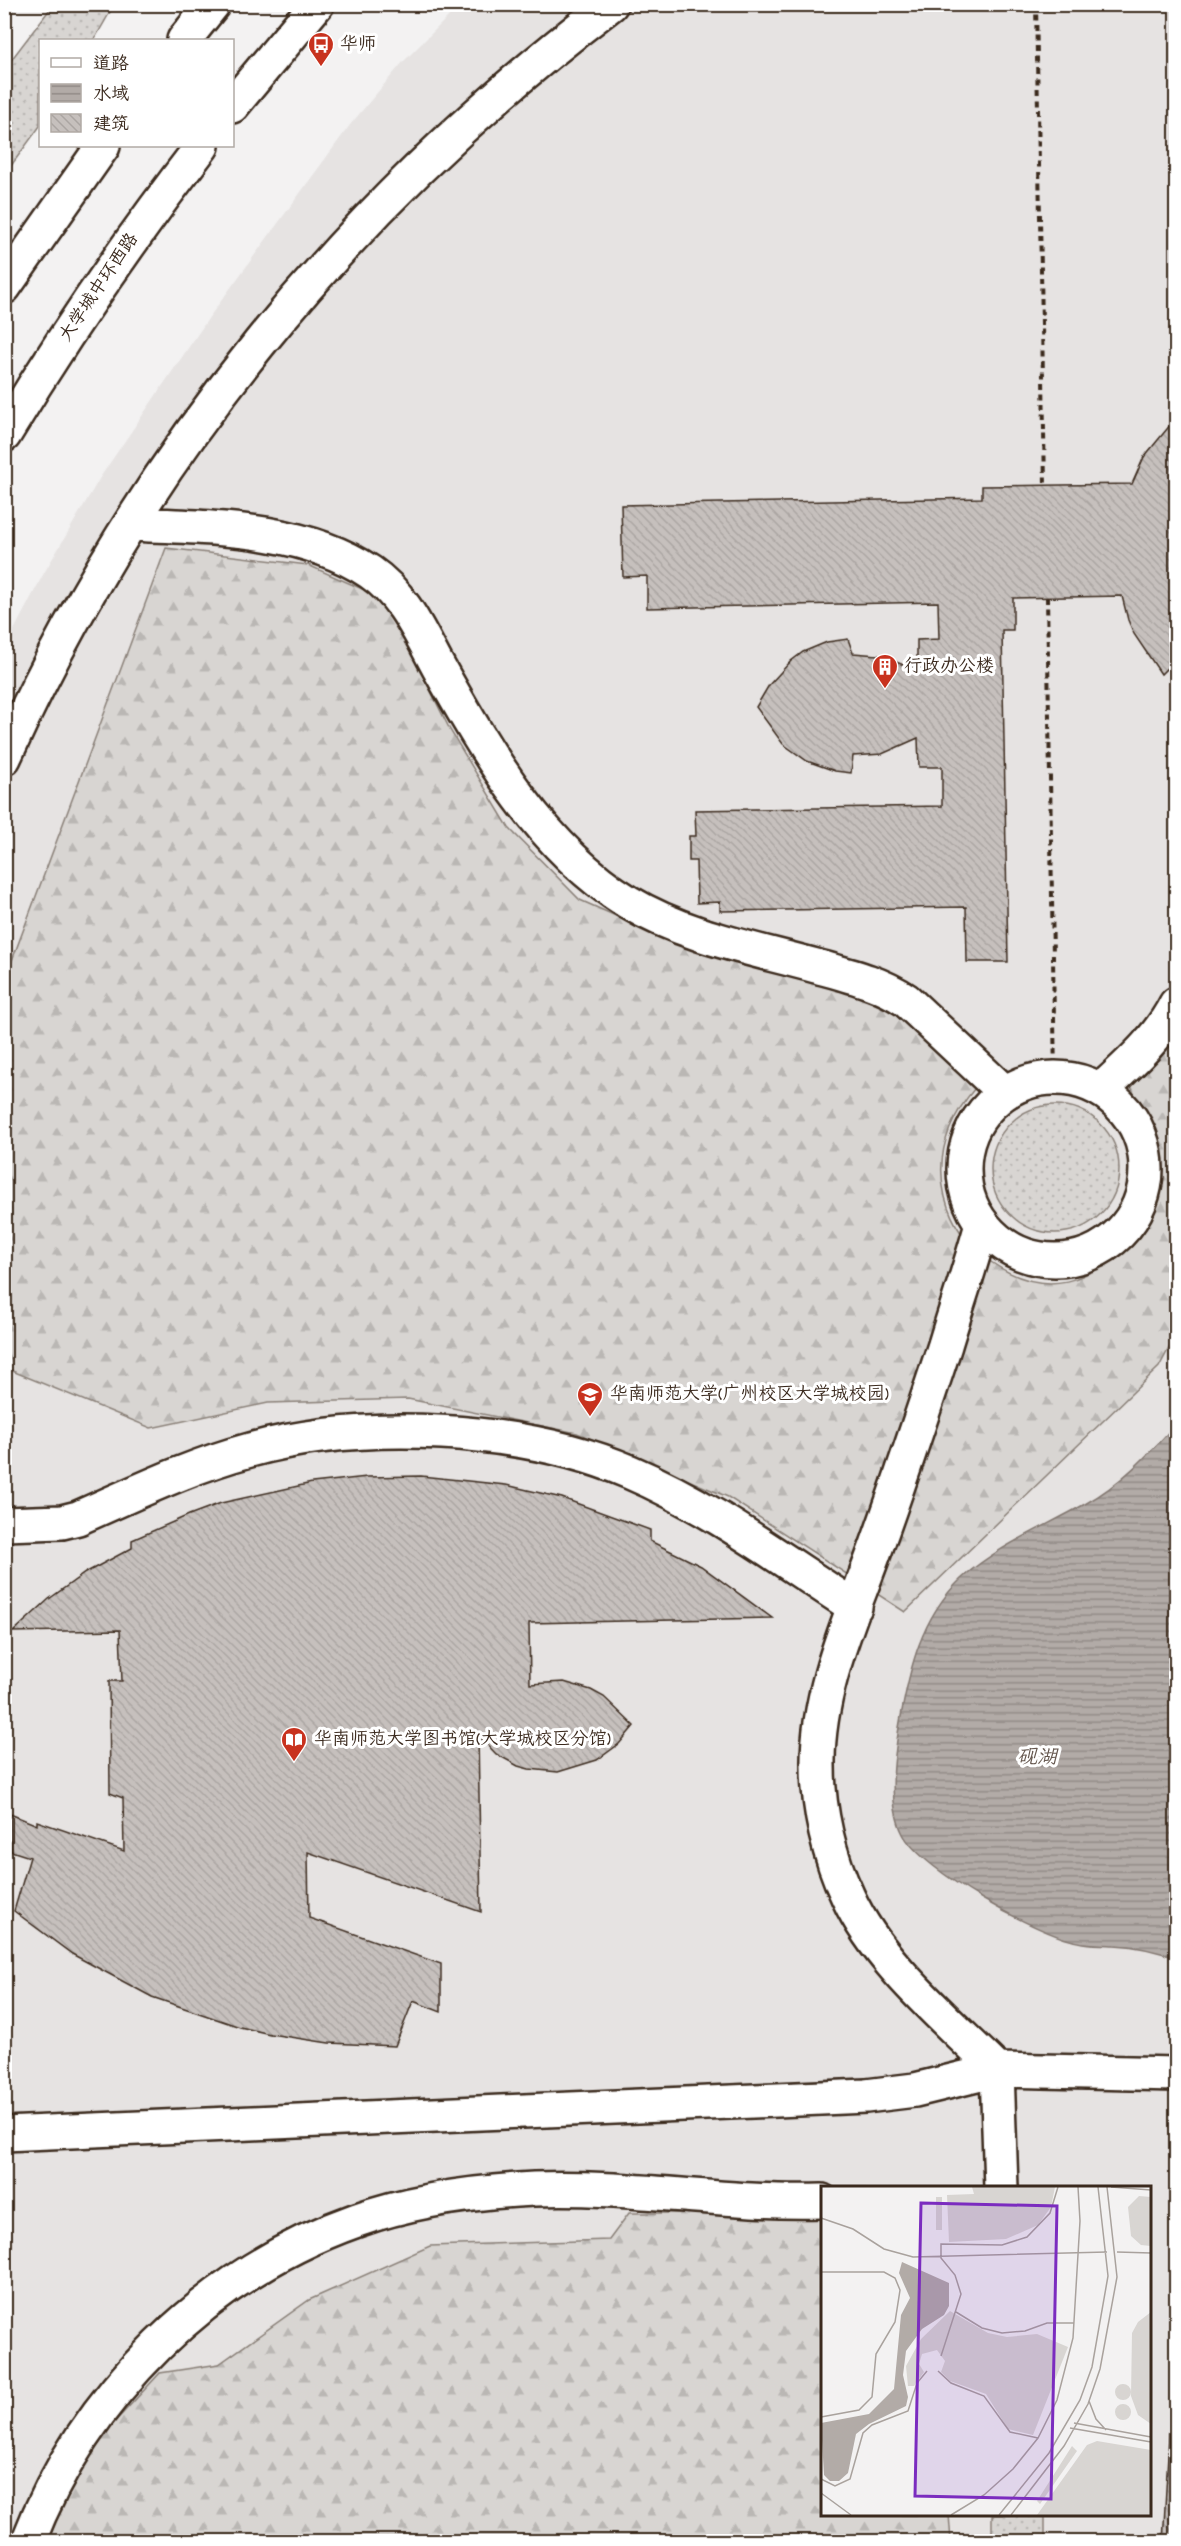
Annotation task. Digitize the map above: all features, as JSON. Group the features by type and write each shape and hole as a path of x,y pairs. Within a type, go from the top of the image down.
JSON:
{"main road":[{"path":"185,39 213,4"},
{"path":"234,104 317,4"},
{"path":"4,758 53,658 130,524 240,366 338,250 454,134 524,73 611,4"},
{"path":"4,287 102,147"},
{"name":"大学城中环西路","path":"4,435 88,303 160,200 201,147"},
{"path":"130,524 217,528 288,539 342,558 369,571 401,599 489,752 528,807 549,834 600,882 628,902 688,929 860,978 890,989 906,1000 1005,1093"},
{"path":"1101,1090 1163,1027 1176,1004"},
{"path":"1055,1078 1086,1083 1114,1099 1135,1124 1146,1155 1145,1187 1141,1202 1124,1230 1105,1245 1083,1256 1052,1260 1020,1254 993,1236 982,1224 967,1195 964,1179 966,1146 981,1116 1005,1093 1019,1085 1055,1078"},
{"path":"982,1224 906,1463 836,1661 823,1713 818,1764 819,1794 835,1862 848,1898 867,1930 898,1970 997,2070 1001,2186"},
{"path":"4,1524 62,1522 78,1518 206,1463 251,1449 305,1437 382,1430 456,1432 566,1451 629,1471 714,1516 855,1607"},
{"path":"4,2133 866,2096 915,2090 997,2070 1176,2074"},
{"path":"28,2541 55,2480 77,2443 106,2403 141,2362 215,2295 248,2273 356,2220 415,2204 471,2194 535,2189 768,2202 821,2201"}],"path":[{"path":"4,18 15,4"},
{"path":"1036,4 1045,485"},
{"path":"1047,597 1055,1078"}],"shaded area":[{"name":"华南师范大学(广州校区大学城校园)","path":"460,5 1176,5 1176,2541 5,2541 4,649 44,573 101,476 210,316 350,125 403,62"}],"green space":[{"path":"53,5 114,5 95,39 39,39 39,127 5,174 5,68"},
{"path":"166,548 308,565 385,599 450,730 509,828 580,900 652,932 784,967 895,1007 975,1088 951,1126 943,1153 942,1182 952,1216 968,1242 983,1256 1031,1281 1067,1281 1097,1267 1121,1241 1137,1206 1145,1166 1143,1124 1129,1082 1176,1024 1176,1335 1159,1367 905,1612 728,1497 577,1433 408,1399 268,1403 151,1428 5,1368 4,982"},
{"path":"1055,1105 1080,1110 1100,1124 1114,1144 1119,1169 1114,1194 1100,1214 1080,1228 1055,1233 1030,1228 1010,1214 996,1194 991,1169 996,1144 1010,1124 1030,1110"},
{"path":"629,2213 821,2213 821,2516 949,2516 951,2541 44,2542 86,2453 160,2373 219,2364 309,2300 430,2246 609,2240"},
{"path":"992,2516 1045,2516 1045,2541 992,2541"}],"water":[{"name":"砚湖","path":"1176,1424 1176,1958 1138,1948 1087,1944 1060,1937 1010,1915 956,1883 914,1849 903,1834 895,1808 893,1779 898,1735 913,1664 926,1627 947,1594 961,1579 990,1557 1098,1496 1144,1458"}],"building":[{"name":"行政办公楼","path":"1176,418 1176,666 1169,666 1161,674 1134,634 1122,596 1013,598 1013,630 1002,630 1008,962 967,962 966,907 720,911 720,902 697,903 696,861 689,861 689,836 696,836 695,810 942,806 942,767 919,767 918,738 882,754 853,756 851,773 835,771 807,761 783,744 756,707 769,685 791,661 803,652 827,642 848,639 853,653 878,655 909,667 917,667 917,640 939,639 938,602 647,608 647,576 623,577 621,505 982,498 982,486 1132,484 1144,457"},
{"name":"华南师范大学图书馆(大学城校区分馆)","path":"421,1476 506,1485 562,1498 650,1530 650,1541 701,1566 772,1618 529,1623 530,1684 564,1682 591,1690 604,1697 634,1726 619,1744 597,1760 558,1772 518,1766 496,1754 478,1735 481,1912 308,1852 309,1918 441,1964 441,2012 413,2001 395,2046 329,2043 240,2027 152,1997 72,1954 14,1911 30,1857 11,1851 10,1814 37,1825 37,1821 124,1851 123,1798 110,1793 109,1681 122,1681 120,1630 13,1632 49,1599 85,1573 132,1548 132,1540 189,1515 221,1503 312,1483 367,1477"},
{"path":"1176,2332 1176,2542 1163,2542 1174,2349"}],"place":[{"name":"华师","path":"321,68"},
{"name":"行政办公楼","path":"885,690"},
{"name":"华南师范大学(广州校区大学城校园)","path":"590,1418"},
{"name":"华南师范大学图书馆(大学城校区分馆)","path":"294,1763"}]}
